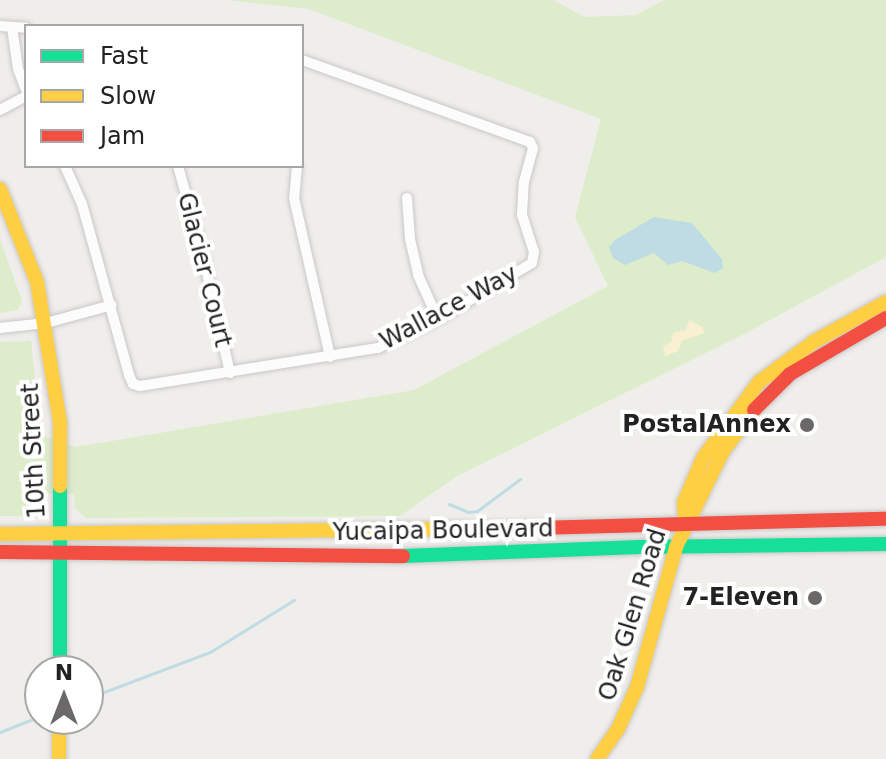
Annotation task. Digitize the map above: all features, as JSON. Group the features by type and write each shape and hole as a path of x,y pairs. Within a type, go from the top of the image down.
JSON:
{"main road":[{"name":"10th Street","path":"0,189 29,256 46,323 60,422 60,655"},
{"name":"Oak Glen Road","path":"685,524 684,502 703,458 729,418 759,382 815,341 886,302"},
{"name":"Oak Glen Road","path":"597,759 618,729 637,687 676,547 723,451 761,401 790,374 886,318"},
{"name":"Yucaipa Boulevard","path":"0,534 368,532 886,519"},
{"name":"Yucaipa Boulevard","path":"0,552 393,556 886,544"},
{"path":"59,735 59,759"}],"street":[{"path":"0,26 24,28"},
{"path":"12,27 24,87"},
{"name":"Wallace Way","path":"66,168 82,204 133,384 140,386 378,348 438,319 532,263 534,252 522,215 524,182 533,148 530,142 304,61"},
{"path":"0,110 24,94"},
{"name":"Glacier Court","path":"179,168 230,373"},
{"path":"297,168 294,198 330,357"},
{"path":"407,198 410,239 418,275 438,319"},
{"path":"0,328 46,323 112,305"}],"green space":[{"path":"227,0 553,0 585,17 636,15 664,0 886,0 886,257 746,333 457,476 400,516 86,518 75,508 74,494 45,493 44,509 30,516 0,516 0,342 31,341 41,435 76,447 414,390 608,286 575,217 601,119 309,9"},
{"path":"0,239 22,301 18,310 0,313"}],"sand":[{"path":"689,320 703,327 704,333 682,341 678,351 665,356 663,346 671,342 673,333 686,330"}],"water":[{"path":"654,217 692,223 722,259 723,268 715,273 682,261 668,265 654,253 625,265 613,258 609,247 615,240"}],"waterway":[{"path":"449,504 468,512 477,511 520,479"},
{"path":"104,692 210,652 294,600"},
{"path":"0,732 24,722"}],"traffic: fast":[{"path":"60,486 60,655"},
{"path":"403,556 640,547 886,544"}],"traffic: slow":[{"path":"0,189 37,282 60,422 60,486"},
{"path":"685,523 684,502 703,458 759,382 815,341 886,302"},
{"path":"597,759 618,729 637,687 676,547 723,451 754,410"},
{"path":"0,534 533,528"},
{"path":"59,735 59,759"}],"traffic: jam":[{"path":"754,410 790,374 886,318"},
{"path":"533,528 886,519"},
{"path":"0,552 403,556"}],"place":[{"name":"PostalAnnex","path":"807,425"},
{"name":"7-Eleven","path":"815,598"}]}
